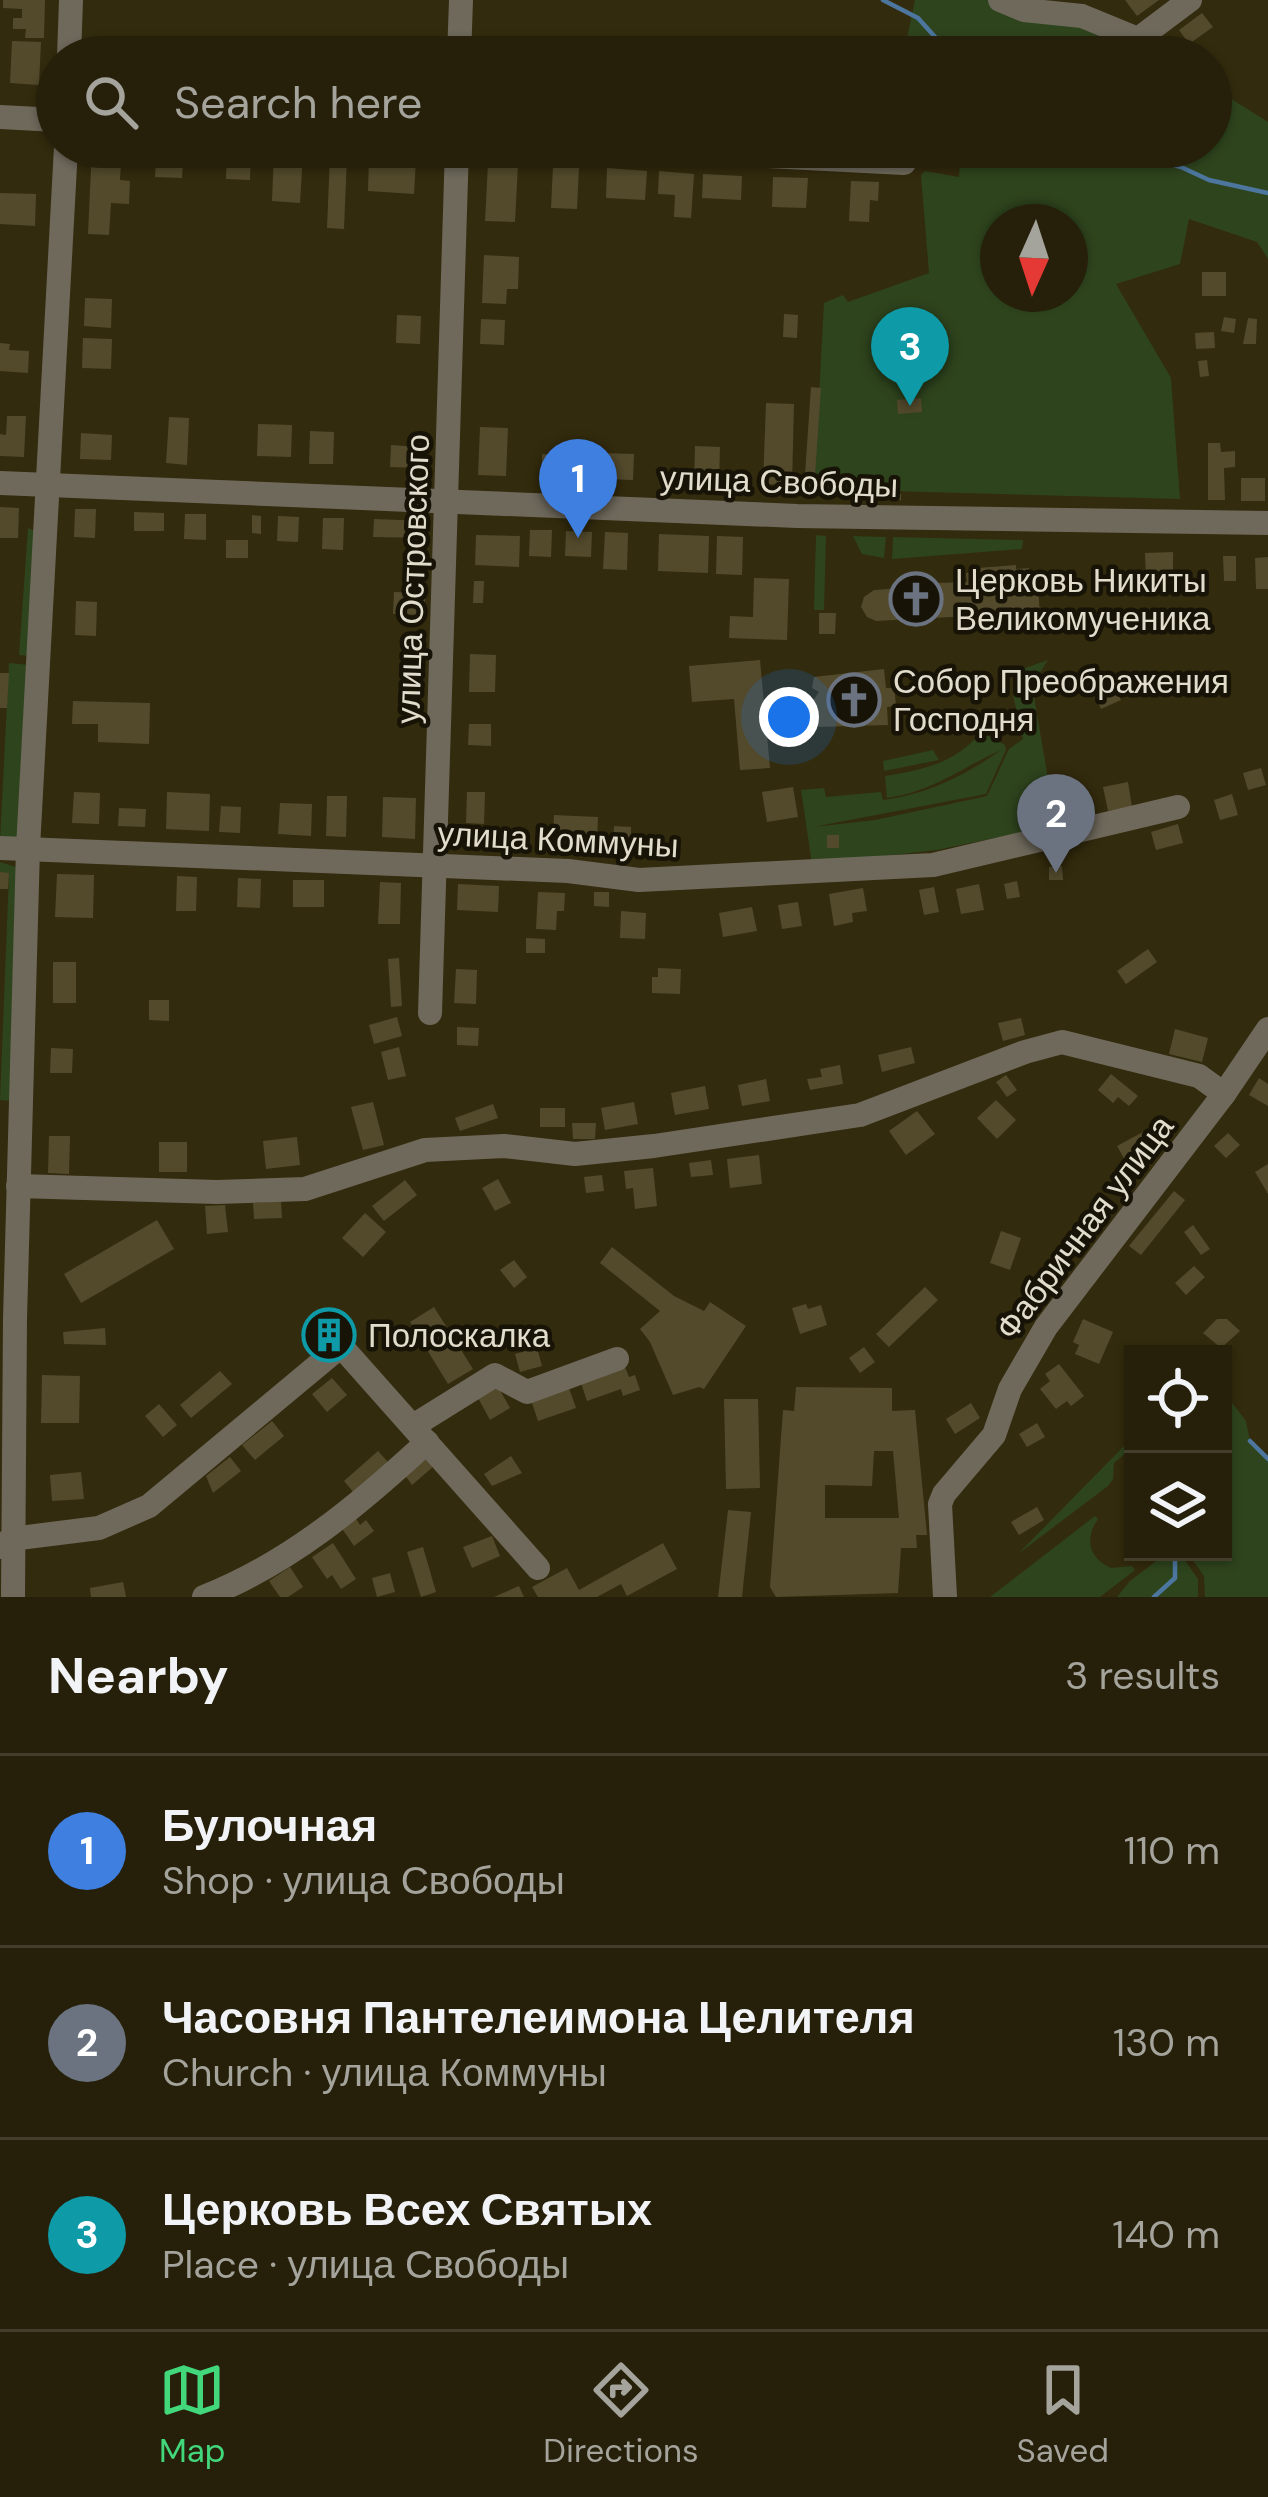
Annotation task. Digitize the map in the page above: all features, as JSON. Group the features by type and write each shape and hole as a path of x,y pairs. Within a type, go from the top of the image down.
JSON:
{"street":[{"path":"70,36 71,0"},
{"path":"460,36 461,0"},
{"path":"1000,0 1024,10 1082,16 1131,36"},
{"path":"1142,36 1190,0"},
{"path":"0,117 36,119"},
{"path":"13,1597 6,1543 12,1194 65,168"},
{"name":"улица Островского","path":"430,1013 456,168"},
{"name":"улица Свободы","path":"0,483 774,516 1268,524"},
{"name":"улица Коммуны","path":"0,848 568,872 639,880 932,865 1178,807"},
{"name":"Фабричная улица","path":"945,1597 940,1504 944,1494 994,1435 1010,1389 1046,1327 1225,1094 1268,1029"},
{"path":"12,1194 304,1190 425,1150 504,1146 575,1154 654,1146 860,1115 1062,1042 1198,1076 1225,1094"},
{"path":"6,1543 100,1528 149,1506 341,1346 538,1568"},
{"path":"204,1597 253,1578 340,1518 420,1434 496,1375 527,1392 617,1359"}],"green space":[{"path":"915,0 1000,0 1127,36 907,36"},
{"path":"1232,99 1268,122 1268,259 1257,242 1189,219 1180,264 1116,284 1171,378 1180,499 814,489 824,303 843,295 848,302 929,273 921,175 925,171 959,177 960,168 1232,168"},
{"path":"28,528 38,532 30,656 19,655"},
{"path":"816,535 826,536 824,610 814,610"},
{"path":"853,536 886,537 884,558 862,554"},
{"path":"893,537 1023,540 1022,549 892,559"},
{"path":"1048,660 1032,685 1056,825 937,850 812,864 801,790 824,788 826,797 881,792 883,800 915,793 959,776 1001,750 904,795 887,798 885,776 938,763 961,751 981,732 1006,750 986,794 813,827 875,820 987,796 1009,749 1023,739 1013,695 1025,668"},
{"path":"9,663 30,665 20,834 14,840 0,841"},
{"path":"933,750 939,760 884,771 883,761"},
{"path":"0,862 16,867 11,1101 0,1100 9,874 0,872"},
{"path":"1232,1403 1246,1421 1250,1441 1268,1459 1268,1597 1205,1597 1204,1576 1193,1561 1232,1561"},
{"path":"1124,1446 1108,1486 1018,1554"},
{"path":"1095,1516 1090,1541 1094,1553 1111,1568 1132,1566 1135,1570 1100,1597 990,1597"},
{"path":"1156,1561 1185,1561 1198,1579 1198,1597 1117,1597"}],"building":[{"path":"3,0 45,0 44,36 25,38 26,29 13,29 13,18 22,18 22,9 3,8"},
{"path":"1125,0 1159,0 1137,16"},
{"path":"1202,13 1213,27 1200,36 1183,36 1179,30"},
{"path":"12,41 36,42 36,85 10,83"},
{"path":"91,168 121,168 120,180 130,181 129,204 111,203 109,235 88,234"},
{"path":"156,168 183,168 182,178 155,177"},
{"path":"226,168 250,168 250,180 226,179"},
{"path":"273,168 302,168 300,203 272,201"},
{"path":"329,168 347,168 344,229 327,228"},
{"path":"369,168 415,168 414,194 368,191"},
{"path":"488,168 518,168 515,222 485,221"},
{"path":"553,168 579,168 577,209 551,208"},
{"path":"607,168 647,171 645,200 606,198"},
{"path":"659,171 694,174 691,218 674,217 675,195 658,194"},
{"path":"703,174 742,176 741,200 702,198"},
{"path":"773,177 808,178 806,208 772,207"},
{"path":"851,181 879,182 878,201 870,200 869,222 849,221"},
{"path":"0,193 36,194 35,226 0,224"},
{"path":"484,255 519,257 518,289 507,289 506,304 482,303"},
{"path":"1202,272 1226,272 1226,296 1202,296"},
{"path":"85,298 112,299 111,328 84,326"},
{"path":"784,314 798,315 797,338 783,337"},
{"path":"397,315 421,316 420,344 396,343"},
{"path":"1224,317 1236,319 1234,333 1221,331"},
{"path":"1248,318 1257,319 1256,344 1243,344"},
{"path":"481,319 505,320 504,345 480,344"},
{"path":"1214,332 1215,348 1196,349 1195,333"},
{"path":"83,338 112,339 111,369 82,368"},
{"path":"0,343 10,344 9,350 29,351 28,373 0,371"},
{"path":"1207,360 1209,376 1200,377 1198,361"},
{"path":"811,387 821,388 814,489 804,489"},
{"path":"921,398 922,412 898,414 897,400"},
{"path":"766,403 794,404 792,485 763,484"},
{"path":"7,416 26,416 24,457 0,456 0,434 6,435"},
{"path":"169,417 189,418 187,465 166,463"},
{"path":"258,424 292,425 291,457 257,456"},
{"path":"480,427 508,428 506,476 478,475"},
{"path":"310,431 334,432 333,464 309,464"},
{"path":"81,433 112,435 111,460 80,459"},
{"path":"1208,443 1220,443 1221,452 1235,451 1235,467 1224,468 1225,500 1208,500"},
{"path":"391,445 418,447 417,468 390,467"},
{"path":"695,446 720,447 719,483 694,482"},
{"path":"603,453 634,454 633,480 602,479"},
{"path":"542,454 567,455 566,478 542,477"},
{"path":"1241,478 1265,478 1265,501 1241,501"},
{"path":"865,493 901,494 901,500 865,499"},
{"path":"0,507 19,508 18,538 0,538"},
{"path":"75,509 96,509 95,538 74,537"},
{"path":"134,512 164,513 164,531 134,531"},
{"path":"185,514 206,514 206,540 184,539"},
{"path":"252,515 261,516 261,534 252,533"},
{"path":"278,516 299,517 298,542 277,541"},
{"path":"323,518 344,518 343,550 322,549"},
{"path":"374,519 426,521 426,538 373,537"},
{"path":"530,530 552,530 551,557 529,556"},
{"path":"566,531 592,532 591,557 565,556"},
{"path":"605,532 628,533 627,570 603,569"},
{"path":"659,534 709,536 708,573 658,571"},
{"path":"476,535 520,536 519,567 475,565"},
{"path":"717,536 743,537 742,575 716,574"},
{"path":"226,540 248,540 248,558 226,558"},
{"path":"1173,552 1173,572 1161,572 1161,581 1146,581 1145,553"},
{"path":"1223,556 1236,556 1236,581 1224,581"},
{"path":"1268,557 1268,589 1256,589 1255,558"},
{"path":"1016,565 1016,569 1029,568 1030,575 1037,574 1040,614 983,623 970,621 970,616 876,621 861,607 864,597 874,590 967,582 966,573 979,572 978,568"},
{"path":"754,578 789,579 787,640 729,638 730,616 753,617"},
{"path":"474,581 484,581 483,603 473,603"},
{"path":"394,592 425,593 425,615 393,614"},
{"path":"76,601 97,602 96,636 75,635"},
{"path":"819,613 836,613 835,634 819,634"},
{"path":"405,641 423,642 423,668 405,667"},
{"path":"470,654 496,655 495,692 469,692"},
{"path":"760,660 770,768 740,770 734,699 692,702 689,666"},
{"name":"Собор Преображения Господня","path":"884,669 886,688 895,688 896,706 887,707 888,725 817,727 814,717 819,711 812,702 819,692 812,688 814,677"},
{"path":"0,673 9,673 7,708 0,708"},
{"path":"1108,673 1121,700 1101,709 1089,682"},
{"path":"73,701 150,703 149,744 98,742 98,724 72,724"},
{"path":"469,724 491,724 491,746 468,745"},
{"path":"1261,768 1266,785 1248,790 1243,773"},
{"path":"1128,782 1132,807 1108,811 1103,787"},
{"path":"793,787 798,817 767,822 762,792"},
{"path":"74,792 100,793 99,824 72,823"},
{"path":"167,792 210,794 209,831 166,829"},
{"path":"467,792 485,792 484,824 466,823"},
{"path":"1232,794 1238,815 1220,820 1214,800"},
{"path":"327,796 347,796 346,837 326,836"},
{"path":"383,797 416,798 415,839 382,837"},
{"path":"280,803 312,804 311,836 278,834"},
{"path":"221,806 241,807 240,833 219,832"},
{"path":"119,808 146,809 145,827 118,826"},
{"path":"554,815 598,817 597,842 553,840"},
{"path":"1178,824 1183,843 1156,850 1151,832"},
{"path":"614,826 631,827 631,844 613,843"},
{"path":"827,835 839,835 839,848 827,848"},
{"path":"1062,866 1063,880 1049,880 1049,867"},
{"path":"0,872 9,873 8,889 0,889"},
{"path":"57,874 94,875 93,918 55,917"},
{"path":"177,876 197,877 196,911 176,911"},
{"path":"238,878 261,879 260,908 237,907"},
{"path":"293,880 324,880 324,907 293,907"},
{"path":"1017,881 1020,897 1007,899 1004,884"},
{"path":"380,882 401,883 400,924 378,924"},
{"path":"458,884 499,886 498,912 457,910"},
{"path":"979,884 984,910 961,914 956,889"},
{"path":"934,887 939,912 924,915 919,890"},
{"path":"863,888 867,911 852,913 853,922 834,926 829,894"},
{"path":"538,892 565,893 556,930 536,929"},
{"path":"594,892 609,892 609,907 594,906"},
{"path":"798,902 802,926 782,929 778,905"},
{"path":"752,907 757,931 723,937 719,913"},
{"path":"621,911 646,913 645,939 620,938"},
{"path":"526,938 545,939 545,953 526,953"},
{"path":"1148,949 1157,962 1126,984 1117,971"},
{"path":"399,958 402,1006 391,1007 388,959"},
{"path":"53,962 76,962 76,1003 53,1003"},
{"path":"658,968 681,969 680,994 652,993 652,977 658,977"},
{"path":"456,969 477,970 476,1004 454,1003"},
{"path":"149,1000 169,1000 169,1021 149,1020"},
{"path":"397,1017 402,1036 374,1044 369,1025"},
{"path":"1021,1018 1025,1035 1003,1041 998,1023"},
{"path":"457,1027 479,1028 478,1046 457,1045"},
{"path":"1175,1029 1208,1038 1202,1062 1169,1054"},
{"path":"399,1047 406,1076 388,1080 381,1052"},
{"path":"911,1047 915,1063 882,1072 878,1055"},
{"path":"51,1048 73,1049 72,1073 50,1073"},
{"path":"840,1065 843,1084 810,1090 807,1079 822,1077 820,1069"},
{"path":"1111,1074 1138,1096 1129,1106 1118,1097 1113,1103 1098,1090"},
{"path":"1006,1075 1017,1090 1007,1097 996,1082"},
{"path":"1259,1078 1268,1084 1268,1106 1249,1095"},
{"path":"766,1079 770,1101 742,1106 738,1085"},
{"path":"705,1086 709,1109 675,1115 671,1093"},
{"path":"996,1100 1016,1120 997,1139 977,1118"},
{"path":"373,1102 384,1145 363,1150 351,1107"},
{"path":"634,1102 638,1124 605,1130 601,1108"},
{"path":"493,1104 498,1118 460,1131 455,1118"},
{"path":"540,1108 565,1108 565,1127 540,1127"},
{"path":"917,1111 935,1134 906,1155 889,1131"},
{"path":"572,1123 596,1123 595,1139 573,1139"},
{"path":"1143,1132 1156,1155 1130,1169 1117,1146"},
{"path":"1228,1133 1240,1145 1226,1158 1214,1146"},
{"path":"49,1136 70,1136 69,1174 48,1173"},
{"path":"297,1137 300,1165 266,1169 263,1141"},
{"path":"159,1142 187,1142 187,1172 159,1172"},
{"path":"759,1155 762,1184 730,1188 727,1159"},
{"path":"711,1160 713,1175 691,1177 689,1163"},
{"path":"1268,1164 1268,1194 1255,1172"},
{"path":"653,1168 657,1206 635,1209 633,1188 626,1189 624,1171"},
{"path":"602,1175 604,1191 586,1193 584,1177"},
{"path":"498,1179 511,1203 495,1211 482,1188"},
{"path":"405,1180 417,1195 384,1221 372,1206"},
{"path":"1174,1191 1185,1200 1141,1255 1129,1246"},
{"path":"281,1201 282,1218 254,1219 253,1203"},
{"path":"225,1205 228,1232 207,1234 205,1206"},
{"path":"365,1213 386,1232 363,1257 342,1238"},
{"path":"157,1220 174,1249 81,1303 64,1274"},
{"path":"1193,1225 1210,1249 1201,1255 1184,1232"},
{"path":"1001,1231 1021,1238 1010,1270 990,1263"},
{"path":"612,1247 674,1296 704,1311 710,1302 746,1326 704,1389 673,1395 640,1329 660,1311 600,1263"},
{"path":"514,1260 527,1277 514,1288 500,1270"},
{"path":"1194,1266 1205,1277 1186,1295 1175,1283"},
{"path":"925,1287 938,1300 889,1347 876,1334"},
{"path":"806,1304 808,1309 821,1305 827,1325 800,1334 792,1308"},
{"path":"434,1307 473,1369 448,1384 410,1322"},
{"path":"1083,1319 1113,1332 1099,1364 1075,1354 1079,1345 1073,1342"},
{"path":"1217,1319 1227,1319 1240,1331 1224,1345 1203,1333"},
{"name":"Полоскалка","path":"335,1322 343,1331 322,1347 315,1338"},
{"path":"105,1328 106,1345 64,1344 63,1332"},
{"path":"864,1347 875,1362 860,1373 849,1358"},
{"path":"537,1348 542,1366 520,1372 515,1354"},
{"path":"1059,1364 1084,1396 1056,1409 1040,1389 1050,1381 1045,1374"},
{"path":"625,1367 629,1377 635,1375 640,1390 623,1396 621,1389 587,1401 581,1383"},
{"path":"220,1371 232,1384 191,1418 180,1405"},
{"path":"42,1375 80,1376 79,1423 41,1423"},
{"path":"332,1378 347,1395 327,1412 312,1394"},
{"path":"497,1385 510,1408 490,1420 477,1396"},
{"path":"796,1387 892,1388 892,1411 915,1410 927,1535 916,1535 917,1548 901,1548 898,1593 776,1597 770,1587 783,1410 794,1411","holes":["874,1451 893,1451 899,1518 825,1518 825,1485 872,1486"]},
{"path":"569,1388 576,1408 538,1421 531,1400"},
{"path":"724,1399 758,1399 760,1488 726,1489"},
{"path":"971,1403 980,1418 955,1434 946,1419"},
{"path":"159,1404 177,1425 163,1437 145,1416"},
{"path":"272,1421 284,1436 255,1460 242,1445"},
{"path":"1037,1423 1045,1437 1027,1447 1019,1434"},
{"path":"378,1451 388,1462 354,1493 344,1481"},
{"path":"426,1456 434,1466 412,1485 404,1474"},
{"path":"511,1456 522,1473 492,1486 484,1474"},
{"path":"230,1457 241,1471 213,1493 206,1476"},
{"path":"81,1472 84,1499 52,1501 50,1475"},
{"path":"1037,1507 1044,1520 1019,1535 1011,1522"},
{"path":"728,1510 751,1512 742,1597 718,1597"},
{"path":"355,1517 360,1525 366,1520 374,1531 354,1546 341,1527"},
{"path":"492,1536 500,1556 472,1568 463,1547"},
{"path":"333,1543 356,1579 341,1589 332,1575 327,1579 312,1557"},
{"path":"663,1543 677,1569 627,1596 621,1584 597,1597 538,1597 532,1587 567,1568 579,1590"},
{"path":"423,1547 436,1592 421,1597 407,1552"},
{"path":"290,1567 303,1587 280,1597 269,1581"},
{"path":"390,1573 395,1592 377,1597 372,1578"},
{"path":"123,1582 126,1597 91,1597 90,1588"},
{"path":"519,1586 524,1597 494,1597"}],"waterway":[{"path":"883,0 918,18 934,36"},
{"path":"1183,168 1209,180 1268,193"},
{"path":"1250,1441 1268,1459"},
{"path":"1154,1597 1175,1578 1175,1561"}],"place":[{"name":"Церковь Всех Святых","path":"910,406"},
{"name":"Булочная","path":"578,538"},
{"name":"Церковь Никиты Великомученика","path":"916,599"},
{"name":"Собор Преображения Господня","path":"854,700"},
{"name":"Часовня Пантелеимона Целителя","path":"1056,873"},
{"name":"Полоскалка","path":"329,1335"}]}
